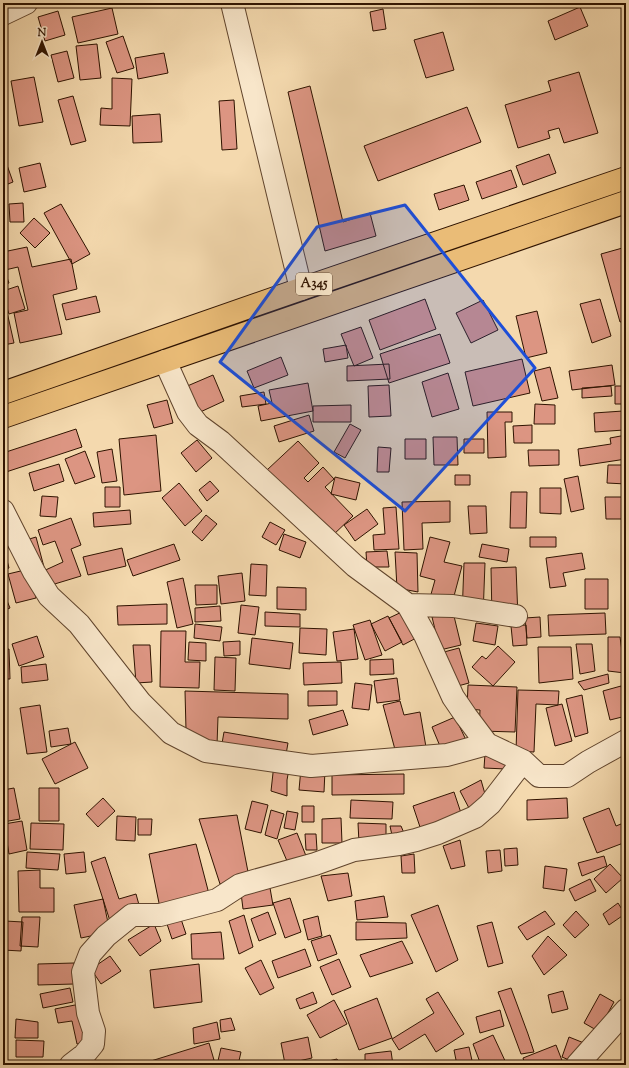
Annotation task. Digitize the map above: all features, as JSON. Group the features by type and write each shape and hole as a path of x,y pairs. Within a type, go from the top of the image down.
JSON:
{"highway":[{"name":"A345","path":"3,393 626,178"},
{"name":"A345","path":"3,417 626,202"}],"street":[{"path":"3,14 26,3"},
{"path":"232,3 301,289"},
{"path":"165,361 188,412 198,425 221,442 355,566 408,605 425,635 453,697 487,744 523,761 539,776 567,776 588,762 626,741"},
{"path":"3,511 34,572 50,596 79,624 140,702 171,733 206,751 311,766 447,756 487,744"},
{"path":"408,605 453,606 516,616"},
{"path":"71,1065 84,1056 93,1044 94,1031 88,1012 83,972 90,954 106,936 132,915 160,915 217,900 240,885 315,864 354,850 399,844 438,833 475,817 490,804 523,761"},
{"path":"577,1065 626,1010"}],"highlighted area":[{"path":"405,205 535,368 405,511 220,362 317,227"}],"building":[{"path":"580,7 588,26 555,40 548,21"},
{"path":"112,8 118,34 78,43 72,17"},
{"path":"383,9 386,29 373,31 370,12"},
{"path":"58,11 65,35 45,41 38,17"},
{"path":"443,32 454,70 426,78 414,40"},
{"path":"123,36 134,68 117,73 106,42"},
{"path":"97,44 101,78 80,80 76,46"},
{"path":"67,51 74,78 58,82 51,55"},
{"path":"164,53 168,73 138,79 135,58"},
{"path":"579,72 598,133 564,143 559,128 548,131 550,138 518,148 505,105 551,91 548,81"},
{"path":"34,77 43,122 19,126 11,81"},
{"path":"112,78 132,79 130,126 100,125 101,108 112,109"},
{"path":"310,86 343,222 370,213 376,236 325,251 288,92"},
{"path":"73,96 86,141 71,145 58,100"},
{"path":"234,100 237,149 222,150 219,101"},
{"path":"467,107 481,142 378,181 364,146"},
{"path":"160,114 162,142 133,143 132,116"},
{"path":"549,154 556,173 523,185 516,166"},
{"path":"40,163 46,187 24,192 19,168"},
{"path":"7,165 13,182 3,186 3,166"},
{"path":"511,170 517,187 482,199 476,182"},
{"path":"464,185 469,200 439,210 434,194"},
{"path":"23,203 24,222 10,222 9,204"},
{"path":"61,204 90,254 72,264 44,213"},
{"path":"34,218 50,233 35,248 20,233"},
{"path":"623,232 626,232 626,243 625,243"},
{"path":"27,247 32,267 71,259 77,289 53,295 62,334 20,343 14,313 28,310 18,267 5,270 3,252"},
{"path":"626,247 626,321 620,322 601,254"},
{"path":"3,267 9,283 3,285"},
{"path":"18,286 25,309 9,314 3,291"},
{"path":"96,296 100,312 66,320 62,304"},
{"path":"425,299 436,329 380,350 369,320"},
{"path":"600,299 611,336 592,343 580,304"},
{"path":"483,300 498,330 471,343 456,313"},
{"path":"5,303 14,343 3,345 3,304"},
{"path":"537,311 547,353 526,358 516,316"},
{"path":"361,327 373,358 354,366 341,334"},
{"path":"440,334 450,363 389,383 380,354"},
{"path":"346,345 348,358 325,362 323,349"},
{"path":"281,357 288,375 254,388 247,371"},
{"path":"522,359 530,393 473,406 465,372"},
{"path":"389,364 390,379 347,381 347,366"},
{"path":"612,365 615,385 572,390 569,371"},
{"path":"550,367 558,398 542,401 534,371"},
{"path":"448,373 459,409 432,417 422,382"},
{"path":"213,375 224,401 196,414 185,387"},
{"path":"308,383 313,411 261,421 258,406 272,403 269,390"},
{"path":"389,385 391,416 369,417 368,386"},
{"path":"611,386 612,396 582,398 582,388"},
{"path":"615,386 623,386 623,404 615,404"},
{"path":"264,392 266,404 242,407 240,396"},
{"path":"167,400 173,423 154,428 147,405"},
{"path":"535,404 555,405 555,424 534,424"},
{"path":"351,405 351,422 313,422 313,406"},
{"path":"623,411 624,430 595,432 594,413"},
{"path":"487,412 512,412 512,422 505,422 506,457 488,458"},
{"path":"309,415 314,431 279,442 274,426"},
{"path":"350,424 361,430 345,458 334,452"},
{"path":"532,425 532,443 514,443 513,426"},
{"path":"76,429 82,447 3,473 3,453"},
{"path":"156,435 161,491 124,495 119,439"},
{"path":"626,435 626,459 580,466 578,449 611,444 610,438"},
{"path":"433,437 457,437 458,465 434,465"},
{"path":"405,439 426,439 426,459 405,459"},
{"path":"464,439 484,439 484,453 464,453"},
{"path":"197,440 212,458 196,472 181,453"},
{"path":"298,441 319,463 304,478 308,482 323,467 334,479 325,487 353,516 331,537 267,470"},
{"path":"378,447 391,448 389,472 377,472"},
{"path":"112,449 117,481 102,483 97,452"},
{"path":"528,450 559,450 559,465 529,466"},
{"path":"85,451 95,477 75,484 65,459"},
{"path":"59,464 64,481 34,491 29,473"},
{"path":"608,465 626,465 626,484 607,483"},
{"path":"455,475 470,475 470,485 455,485"},
{"path":"578,476 584,509 571,512 564,479"},
{"path":"335,477 360,483 356,500 331,494"},
{"path":"210,481 219,491 207,501 199,490"},
{"path":"179,483 202,511 185,526 162,498"},
{"path":"105,487 120,487 120,507 105,507"},
{"path":"540,488 561,488 561,514 540,513"},
{"path":"511,492 527,492 526,528 510,528"},
{"path":"42,496 58,497 56,517 40,516"},
{"path":"605,497 626,497 626,519 606,519"},
{"path":"450,501 450,522 422,523 423,549 404,550 402,502"},
{"path":"468,506 486,506 487,533 470,534"},
{"path":"396,507 399,549 374,550 373,535 385,534 383,508"},
{"path":"3,508 23,544 4,549 9,568 3,570"},
{"path":"367,509 378,524 355,541 344,525"},
{"path":"130,510 131,524 94,527 93,513"},
{"path":"206,515 217,524 202,541 192,532"},
{"path":"71,518 81,545 71,549 81,576 48,586 39,573 63,562 55,541 43,545 38,530"},
{"path":"270,522 285,530 276,545 262,537"},
{"path":"284,534 306,542 300,558 279,550"},
{"path":"36,537 44,567 16,543"},
{"path":"430,537 450,542 444,562 462,566 450,611 428,605 435,580 420,576"},
{"path":"530,537 556,537 556,547 530,547"},
{"path":"174,544 180,560 133,576 127,560"},
{"path":"482,544 509,549 507,562 479,557"},
{"path":"122,548 126,566 88,575 83,557"},
{"path":"387,551 389,567 367,567 366,552"},
{"path":"395,552 417,553 418,592 397,588"},
{"path":"582,553 585,569 563,573 566,586 550,588 546,558"},
{"path":"464,563 485,563 483,616 462,616"},
{"path":"251,564 267,565 266,596 249,595"},
{"path":"516,567 518,618 492,619 491,568"},
{"path":"29,569 36,598 16,603 8,574"},
{"path":"242,573 245,601 221,604 218,576"},
{"path":"183,578 193,624 177,628 167,582"},
{"path":"585,579 608,579 608,609 585,609"},
{"path":"195,585 217,585 217,604 196,605"},
{"path":"277,587 306,588 306,610 277,609"},
{"path":"3,591 10,608 3,611"},
{"path":"167,604 167,624 118,625 117,606"},
{"path":"241,605 259,607 255,635 238,633"},
{"path":"220,606 221,621 195,622 195,608"},
{"path":"406,610 420,636 403,645 389,618"},
{"path":"265,612 300,614 300,627 265,626"},
{"path":"453,612 461,645 440,650 432,617"},
{"path":"605,613 606,634 549,636 548,615"},
{"path":"388,616 402,642 385,651 371,624"},
{"path":"540,617 541,637 527,638 525,618"},
{"path":"370,620 382,655 365,660 353,625"},
{"path":"3,623 5,623 6,647 3,648"},
{"path":"476,623 498,626 495,645 473,641"},
{"path":"195,624 222,627 220,641 194,638"},
{"path":"526,625 527,645 513,646 511,626"},
{"path":"300,628 327,629 326,655 299,653"},
{"path":"354,629 358,659 337,661 333,632"},
{"path":"161,631 186,631 185,662 200,662 199,688 160,687"},
{"path":"37,636 44,657 19,666 12,644"},
{"path":"608,637 620,637 625,673 608,671"},
{"path":"252,638 293,643 290,669 249,664"},
{"path":"240,641 240,655 224,656 223,642"},
{"path":"189,642 206,643 206,661 188,660"},
{"path":"576,644 592,644 595,671 580,674"},
{"path":"133,645 150,645 152,682 136,683"},
{"path":"498,646 515,662 493,686 472,667 482,656 486,659"},
{"path":"538,647 571,647 573,679 539,683"},
{"path":"459,648 469,683 454,687 444,652"},
{"path":"9,649 10,679 3,679 3,650"},
{"path":"215,657 236,658 235,691 214,690"},
{"path":"393,659 394,674 370,675 370,660"},
{"path":"341,662 342,683 304,685 303,663"},
{"path":"46,664 48,680 22,683 21,667"},
{"path":"608,674 609,683 584,690 578,682"},
{"path":"397,678 400,700 377,703 374,681"},
{"path":"355,683 372,685 369,710 352,708"},
{"path":"468,685 517,687 515,732 479,731 480,710 467,709"},
{"path":"623,685 626,685 626,701"},
{"path":"621,686 626,705 626,716 610,720 603,691"},
{"path":"518,690 559,691 558,705 536,704 534,752 516,751"},
{"path":"185,691 288,694 288,719 218,717 217,745 186,730"},
{"path":"308,691 337,691 337,705 308,706"},
{"path":"582,695 588,733 575,737 566,699"},
{"path":"400,701 404,715 420,712 427,753 397,757 383,705"},
{"path":"562,704 572,741 555,746 546,708"},
{"path":"40,705 47,752 27,754 20,708"},
{"path":"343,710 348,725 313,735 309,720"},
{"path":"455,717 466,740 442,751 432,727"},
{"path":"68,728 71,744 51,747 49,731"},
{"path":"224,732 288,743 285,760 221,749"},
{"path":"75,742 88,768 55,784 42,759"},
{"path":"485,754 507,755 506,769 484,768"},
{"path":"274,764 289,769 287,796 271,791"},
{"path":"301,768 325,770 324,792 299,790"},
{"path":"404,774 404,794 332,795 332,775"},
{"path":"481,780 487,801 470,810 460,791"},
{"path":"14,788 20,819 3,822 3,790"},
{"path":"39,788 59,788 59,821 39,821"},
{"path":"454,792 463,819 422,833 413,806"},
{"path":"103,798 115,811 98,827 86,814"},
{"path":"567,798 568,818 527,820 527,800"},
{"path":"351,800 393,802 392,819 350,818"},
{"path":"252,801 268,805 261,833 245,829"},
{"path":"302,806 314,806 314,822 302,822"},
{"path":"609,808 616,826 626,822 626,842 597,853 583,818"},
{"path":"271,810 284,814 277,839 265,835"},
{"path":"287,811 298,813 295,830 284,828"},
{"path":"237,815 249,877 220,884 199,819"},
{"path":"117,816 136,817 135,841 116,840"},
{"path":"341,818 342,843 322,843 322,819"},
{"path":"138,819 152,819 151,835 138,835"},
{"path":"22,821 27,850 9,854 4,824"},
{"path":"31,823 64,824 63,850 30,849"},
{"path":"358,823 386,824 386,842 359,843"},
{"path":"390,826 401,826 407,840 393,840"},
{"path":"297,833 308,861 290,868 278,840"},
{"path":"305,834 316,834 317,850 306,850"},
{"path":"460,840 465,866 451,869 443,846"},
{"path":"196,844 209,894 160,908 149,854"},
{"path":"517,848 518,865 505,866 504,849"},
{"path":"500,850 502,871 488,873 486,851"},
{"path":"27,852 60,854 58,870 26,868"},
{"path":"84,852 86,872 66,874 64,854"},
{"path":"414,854 415,873 402,873 401,856"},
{"path":"604,856 607,866 582,876 578,863"},
{"path":"105,857 119,899 136,894 141,912 110,921 91,862"},
{"path":"610,864 623,878 606,893 594,879"},
{"path":"545,866 567,869 564,891 543,888"},
{"path":"40,870 40,888 54,888 54,912 19,912 18,871"},
{"path":"348,873 352,896 328,901 321,876"},
{"path":"590,879 596,891 575,901 569,889"},
{"path":"270,888 273,905 243,909 241,893"},
{"path":"384,896 388,917 357,920 355,901"},
{"path":"290,898 301,932 285,938 273,903"},
{"path":"103,899 110,932 81,938 74,905"},
{"path":"618,903 625,914 609,925 603,914"},
{"path":"438,905 458,960 436,972 411,915"},
{"path":"545,911 555,924 527,940 518,927"},
{"path":"576,911 589,925 575,938 563,925"},
{"path":"268,912 276,934 259,941 251,919"},
{"path":"244,915 253,947 239,954 229,921"},
{"path":"180,916 186,934 172,939 166,921"},
{"path":"318,916 322,936 308,940 303,920"},
{"path":"22,917 40,917 38,947 20,946"},
{"path":"5,921 23,922 21,951 3,950"},
{"path":"356,922 406,923 407,938 356,940"},
{"path":"492,922 503,963 488,967 477,926"},
{"path":"154,924 161,941 140,956 128,940"},
{"path":"221,932 224,959 192,959 191,934"},
{"path":"330,935 337,954 318,961 311,941"},
{"path":"548,936 567,955 544,975 532,956"},
{"path":"402,941 413,963 370,977 360,955"},
{"path":"305,949 311,966 278,978 272,961"},
{"path":"110,956 121,971 101,984 91,969"},
{"path":"339,959 351,987 332,995 320,967"},
{"path":"261,960 274,988 260,995 245,968"},
{"path":"74,963 74,984 38,985 38,964"},
{"path":"199,964 202,1002 154,1008 150,970"},
{"path":"70,988 73,1002 43,1008 40,994"},
{"path":"511,988 534,1052 521,1054 498,992"},
{"path":"563,991 568,1009 552,1013 548,995"},
{"path":"313,992 317,1003 300,1009 296,999"},
{"path":"438,992 464,1034 436,1052 425,1034 399,1050 392,1039 434,1013 426,999"},
{"path":"600,994 614,1002 598,1031 584,1023"},
{"path":"377,998 392,1038 359,1050 344,1011"},
{"path":"334,1000 347,1024 320,1038 307,1015"},
{"path":"85,1003 92,1042 77,1044 72,1021 58,1023 55,1009"},
{"path":"500,1010 504,1026 480,1033 476,1017"},
{"path":"231,1018 235,1030 221,1032 220,1020"},
{"path":"16,1019 38,1022 38,1038 15,1038"},
{"path":"217,1022 220,1039 194,1044 193,1028"},
{"path":"493,1035 507,1065 481,1065 473,1044"},
{"path":"308,1037 312,1058 285,1064 281,1043"},
{"path":"569,1037 584,1043 576,1063 562,1057"},
{"path":"16,1040 44,1041 43,1057 16,1057"},
{"path":"209,1043 214,1060 197,1065 138,1065"},
{"path":"556,1045 563,1063 557,1065 525,1065 523,1058"},
{"path":"469,1047 473,1065 457,1065 454,1050"},
{"path":"221,1048 241,1052 238,1065 217,1065"},
{"path":"391,1051 393,1065 365,1065 365,1054"},
{"path":"337,1059 340,1065 316,1065 316,1064"},
{"path":"450,1061 451,1065 424,1065"}]}
